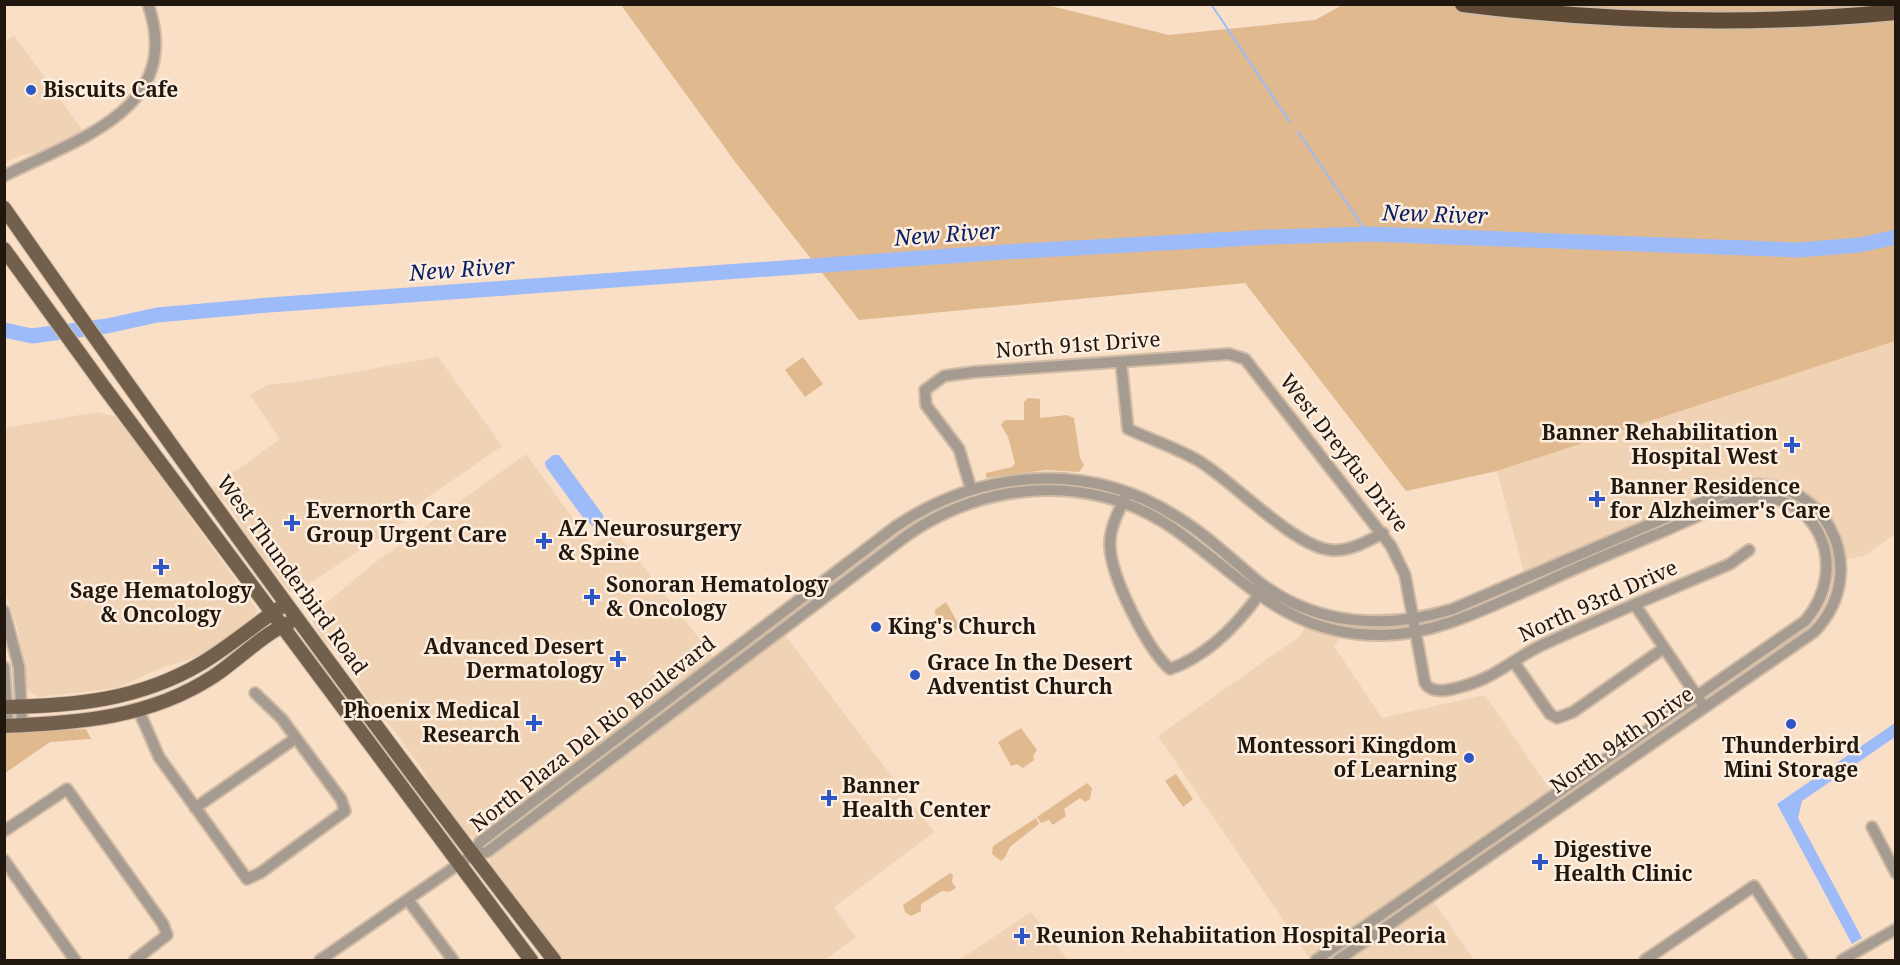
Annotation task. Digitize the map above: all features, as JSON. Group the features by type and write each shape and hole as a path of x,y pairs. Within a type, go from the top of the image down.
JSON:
{"highway":[{"path":"1463,4 1542,14 1672,20 1772,20 1896,12"}],"main road":[{"name":"West Thunderbird Road","path":"4,208 126,384 472,855 554,960"},
{"name":"West Thunderbird Road","path":"4,249 104,387 531,960"},
{"path":"6,707 81,705 109,700 171,679 205,661 288,603"},
{"path":"11,725 83,722 139,711 179,696 204,682 282,626 299,619"},
{"path":"139,711 150,695 160,691 171,679"}],"street":[{"path":"4,176 98,130 131,106 146,81 154,58 156,37 148,4"},
{"name":"North 91st Drive","path":"971,489 959,449 926,405 926,390 944,376 1229,354 1238,356"},
{"name":"West Dreyfus Drive","path":"1238,356 1253,368 1383,533 1405,575 1414,632 1428,688"},
{"path":"1121,362 1128,429 1199,461 1224,477 1301,539 1318,546 1332,550 1346,548 1383,533"},
{"path":"1034,478 1035,490"},
{"name":"North Plaza Del Rio Boulevard","path":"472,855 480,842 548,789 895,527 931,505 971,489 1034,478 1080,480 1125,497 1174,529 1258,596 1290,614 1323,627 1375,635 1414,632 1467,616 1740,499 1765,497 1795,508 1807,517"},
{"name":"North Plaza Del Rio Boulevard","path":"321,960 472,855 487,852 828,594 936,516 984,498 1035,490 1125,497 1152,502 1191,526 1271,590 1326,615 1358,622 1412,620 1453,609 1734,488 1767,485 1790,492 1815,508"},
{"path":"1125,497 1110,535 1111,555 1138,625 1170,669 1180,666 1228,633 1258,596"},
{"path":"931,505 936,516"},
{"name":"North 94th Drive","path":"1316,960 1542,805 1814,632 1830,612 1841,583 1841,556 1832,529 1815,508"},
{"name":"North 94th Drive","path":"1338,960 1549,815 1805,621 1817,606 1828,579 1823,540 1807,517"},
{"name":"North 93rd Drive","path":"1428,688 1442,690 1465,686 1493,676 1539,647 1730,564 1749,550"},
{"path":"821,584 828,594"},
{"path":"1635,605 1701,702"},
{"path":"4,611 16,650 22,707 11,725"},
{"path":"1323,627 1326,615"},
{"path":"763,628 771,638"},
{"path":"1514,662 1550,714 1557,718 1573,712 1664,648"},
{"path":"4,667 6,707 11,725"},
{"path":"700,675 708,686"},
{"path":"139,711 159,757 247,879 260,873 345,811 341,799 296,738 269,704 255,693"},
{"path":"639,721 647,732"},
{"path":"195,808 296,738"},
{"path":"4,831 67,789 163,924 167,935 161,943 135,960"},
{"path":"548,789 556,800"},
{"path":"1542,805 1549,815"},
{"path":"1872,827 1896,873"},
{"path":"4,860 75,960"},
{"path":"1645,960 1754,886 1802,960"},
{"path":"408,900 453,960"},
{"path":"1842,960 1896,929"}],"shaded area":[{"path":"1344,4 1895,5 1895,341 1497,471 1406,491 1245,283 859,320 736,163 621,5 1047,5 1169,35 1315,20"},
{"path":"14,35 83,131 41,153 22,155 5,163 5,42"},
{"path":"1895,341 1895,534 1864,556 1846,559 1839,533 1819,503 1789,486 1758,480 1737,481 1709,491 1524,572 1497,471"},
{"path":"438,357 502,446 409,510 411,517 296,592 289,591 248,539 230,507 211,489 280,439 250,395 267,385 303,381"},
{"path":"803,357 823,384 805,397 785,370"},
{"path":"1028,398 1040,399 1040,418 1067,415 1074,418 1080,458 1084,465 1079,472 1046,470 986,478 986,473 1012,467 1015,463 1008,437 1001,425 1005,420 1024,420 1024,402"},
{"path":"97,412 118,417 257,610 252,619 201,656 164,667 116,688 38,697 27,689 18,629 5,593 4,428"},
{"path":"526,454 593,546 615,530 715,659 483,833 472,837 467,835 441,801 420,766 393,729 373,708 337,653 322,639 313,621 317,611 373,564"},
{"path":"946,602 960,627 951,633 936,619 935,610"},
{"path":"1305,627 1341,636 1334,646 1382,718 1485,695 1551,791 1310,959 1158,736 1300,636"},
{"path":"784,634 934,832 834,907 856,937 825,960 561,960 490,866 489,857"},
{"path":"1021,728 1037,750 1033,756 1034,760 1023,768 1017,764 1011,766 998,742"},
{"path":"86,729 91,739 50,742 5,773 5,733"},
{"path":"1176,774 1193,799 1183,807 1165,781"},
{"path":"1087,783 1092,788 1090,799 1085,802 1080,798 1064,809 1066,816 1053,825 1049,820 1041,823 1037,817"},
{"path":"1036,818 1039,824 1011,846 1001,861 992,854 993,846"},
{"path":"950,873 953,875 952,882 956,888 949,892 942,891 921,904 921,911 911,916 905,912 903,905"},
{"path":"1433,901 1474,960 1347,960"},
{"name":"Reunion Rehabiitation Hospital Peoria","path":"1031,912 1068,960 959,960"}],"water":[{"path":"553,455 559,455 603,515 606,526 594,527 584,519 546,467 545,462"},
{"path":"1895,723 1895,737 1802,801 1798,818 1862,938 1852,944 1777,804"}],"waterway":[{"path":"1211,4 1290,122"},
{"path":"1298,132 1368,234"},
{"name":"New River","path":"4,330 32,336 107,326 157,315 269,305 1005,252 1269,237 1368,234 1798,250 1860,245 1896,237"}],"place":[{"name":"Biscuits Cafe","path":"31,90"},
{"name":"Banner Rehabilitation Hospital West","path":"1792,445"},
{"name":"Banner Residence for Alzheimer's Care","path":"1597,499"},
{"name":"Evernorth Care Group Urgent Care","path":"292,523"},
{"name":"AZ Neurosurgery & Spine","path":"544,541"},
{"name":"Sage Hematology & Oncology","path":"161,567"},
{"name":"Sonoran Hematology & Oncology","path":"592,597"},
{"name":"King's Church","path":"876,627"},
{"name":"Advanced Desert Dermatology","path":"618,659"},
{"name":"Grace In the Desert Adventist Church","path":"915,675"},
{"name":"Phoenix Medical Research","path":"534,723"},
{"name":"Thunderbird Mini Storage","path":"1791,724"},
{"name":"Montessori Kingdom of Learning","path":"1469,758"},
{"name":"Banner Health Center","path":"829,798"},
{"name":"Digestive Health Clinic","path":"1540,862"},
{"name":"Reunion Rehabiitation Hospital Peoria","path":"1022,936"}]}
